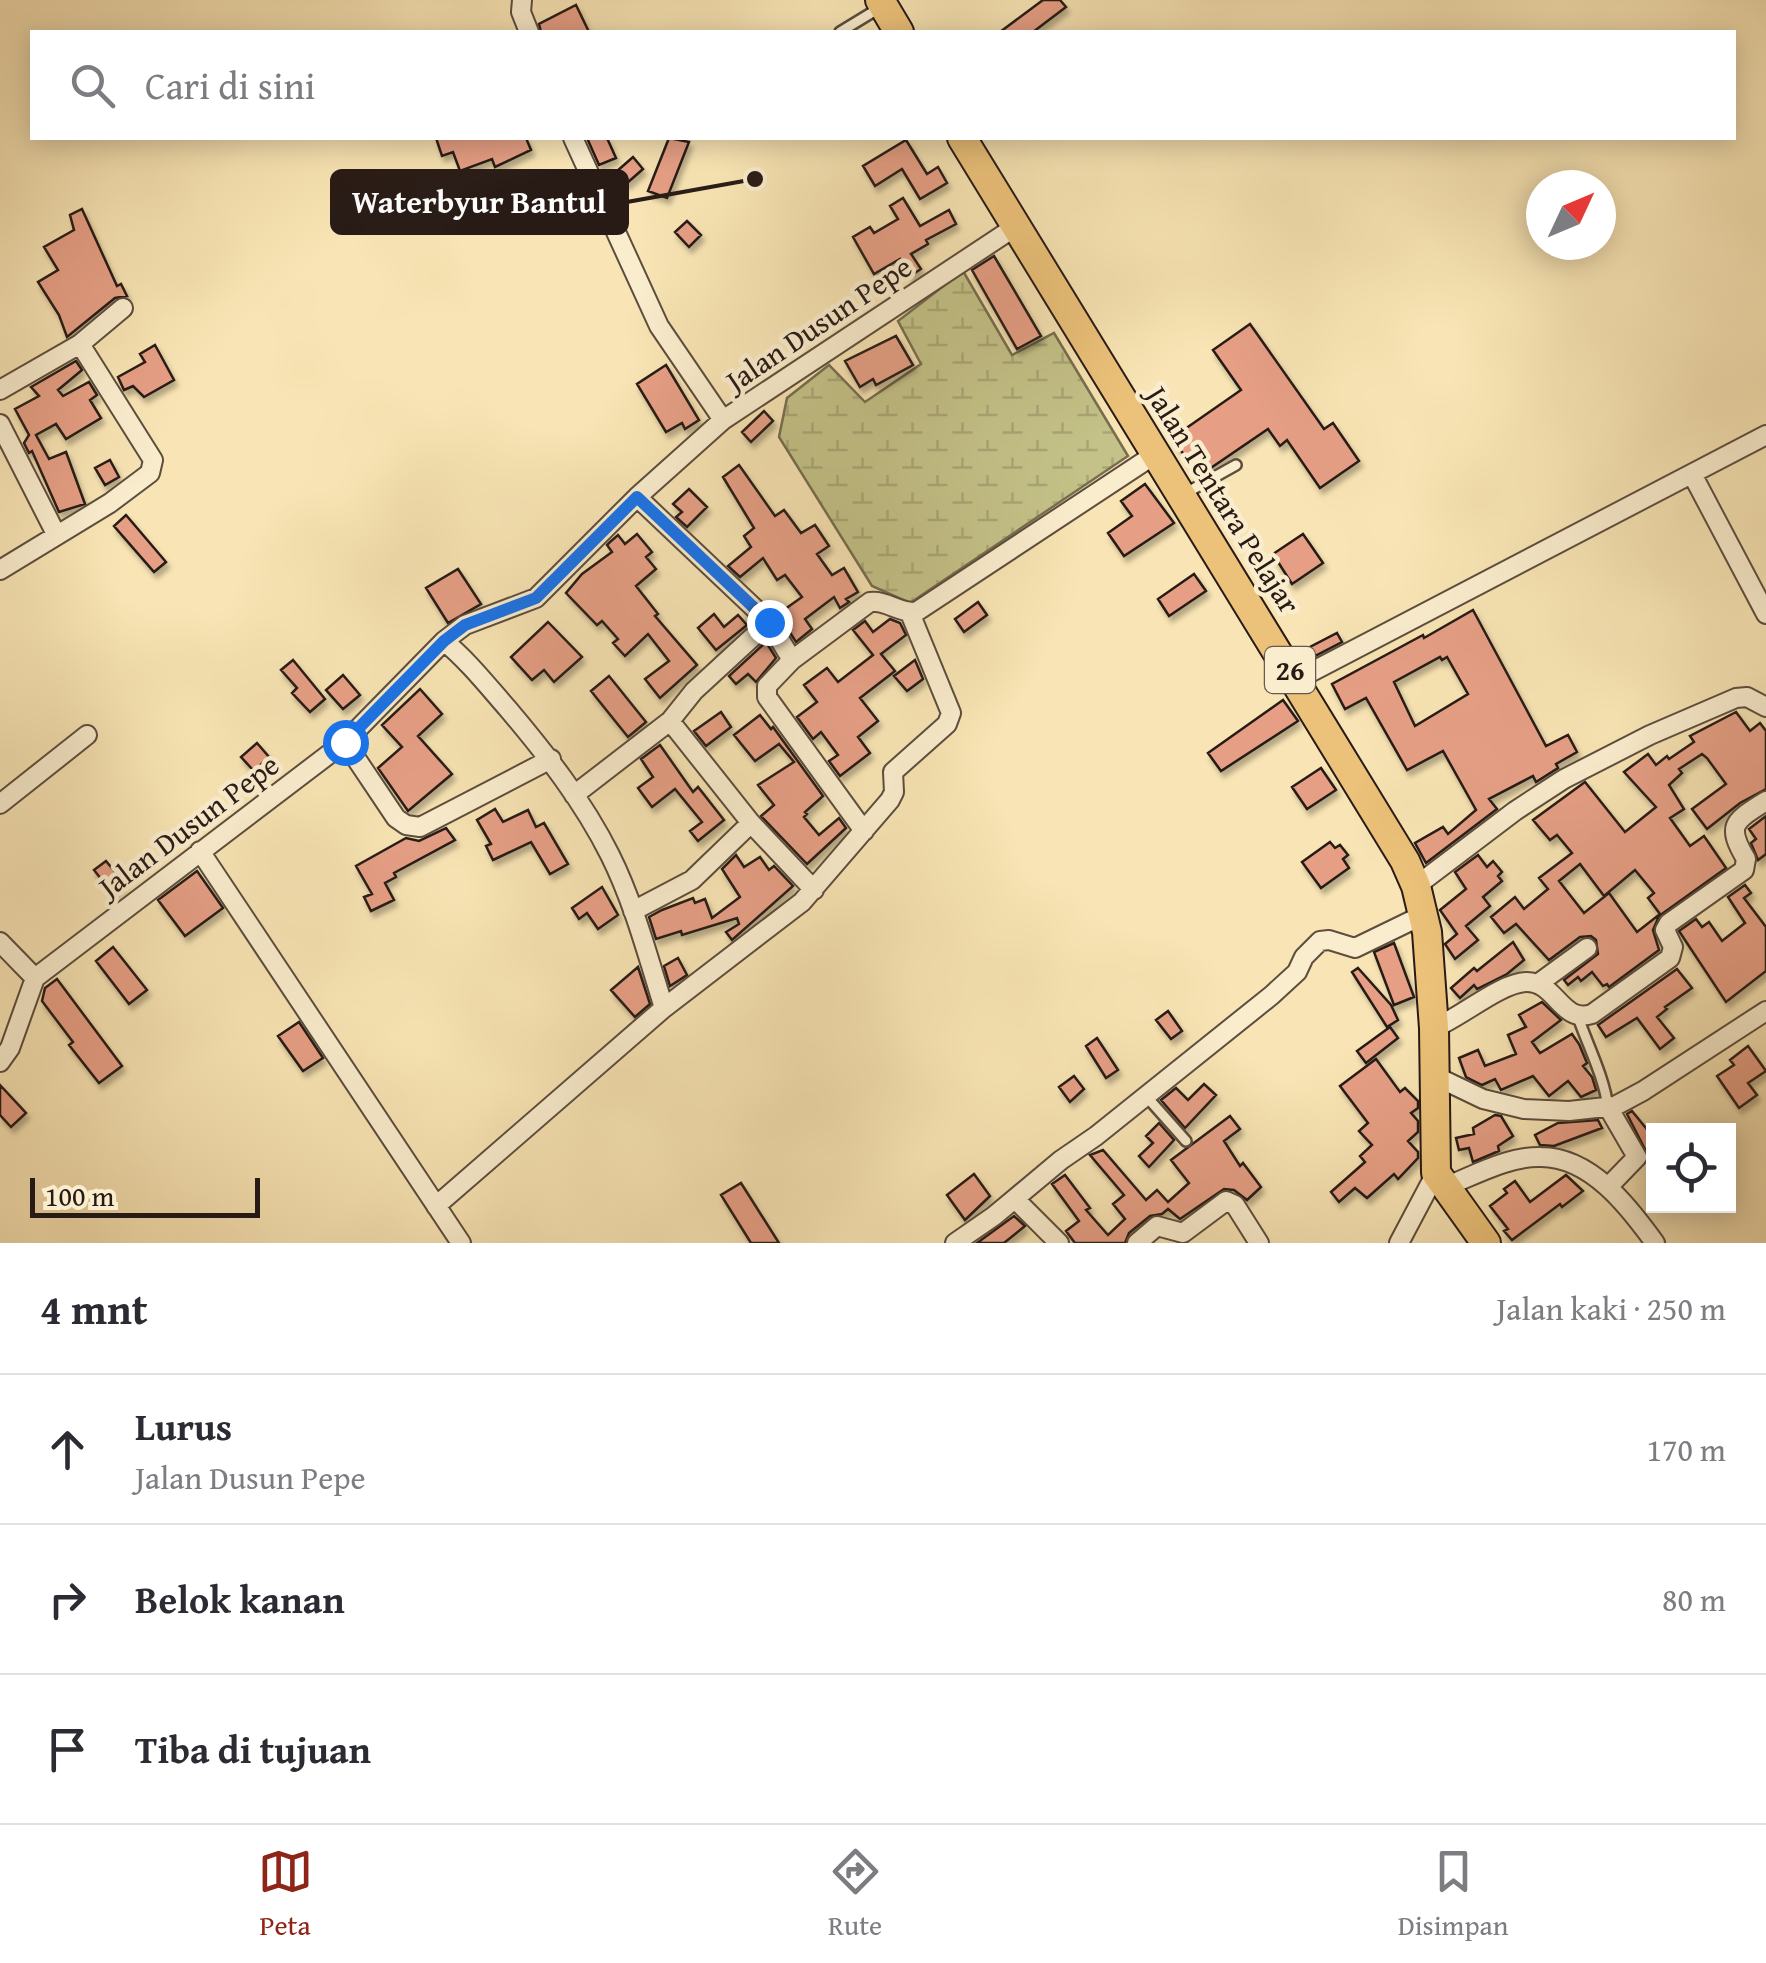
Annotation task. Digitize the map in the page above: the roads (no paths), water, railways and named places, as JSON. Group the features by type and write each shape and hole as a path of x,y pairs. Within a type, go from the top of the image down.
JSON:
{"main road":[{"path":"882,3 899,30"},
{"name":"Jalan Tentara Pelajar","path":"963,140 1405,862 1425,914 1441,1180"},
{"path":"1441,1180 1486,1243"}],"street":[{"path":"522,0 521,12 528,30"},
{"path":"575,140 660,326 723,420"},
{"name":"Jalan Dusun Pepe","path":"35,978 345,742 444,641 465,625 536,598 637,497 723,420 1015,227"},
{"path":"0,390 80,344 123,308"},
{"path":"0,570 110,503 154,467 80,344"},
{"path":"0,424 56,534"},
{"path":"1296,680 1766,434"},
{"path":"864,831 767,697 767,686 792,660 870,602 882,602 910,613 921,608 1156,453"},
{"path":"1692,474 1766,614"},
{"path":"637,497 769,622 792,660"},
{"path":"436,1206 664,1008 814,890 864,831 894,792 893,772 950,719 948,705 910,613"},
{"path":"574,795 670,721 694,692 769,622"},
{"path":"444,641 464,658 551,759 610,854 664,1008"},
{"path":"1416,886 1542,792 1650,735 1736,698 1747,697 1766,707"},
{"path":"670,721 751,823 814,890"},
{"path":"0,804 87,735"},
{"path":"345,742 396,818 406,825 420,827 551,759"},
{"path":"1539,983 1571,1014 1592,1014 1670,958 1673,950 1666,926 1744,870 1746,859 1734,840 1734,828 1742,816 1766,801"},
{"path":"633,911 692,880 751,823"},
{"path":"200,851 461,1243"},
{"path":"954,1243 1016,1199 1272,995 1297,972 1304,957 1320,940 1355,948 1425,914"},
{"path":"0,942 35,978 10,1048 0,1062"},
{"path":"1434,1028 1515,984 1539,983 1587,948"},
{"path":"1433,1076 1483,1098 1524,1110 1608,1107 1643,1091 1766,1010"},
{"path":"1608,1107 1637,1157 1608,1187"},
{"path":"1399,1243 1441,1180 1542,1157 1578,1167 1608,1187 1655,1243"},
{"path":"1016,1199 1059,1243"},
{"path":"1138,1243 1157,1226 1183,1233 1226,1200 1235,1205 1259,1243"}],"lane":[{"path":"843,30 882,3"},
{"path":"1182,495 1236,465"},
{"path":"1578,1016 1606,1089 1608,1107"},
{"path":"1146,1096 1186,1141"}],"place":[{"name":"Waterbyur Bantul","path":"755,179"}]}
